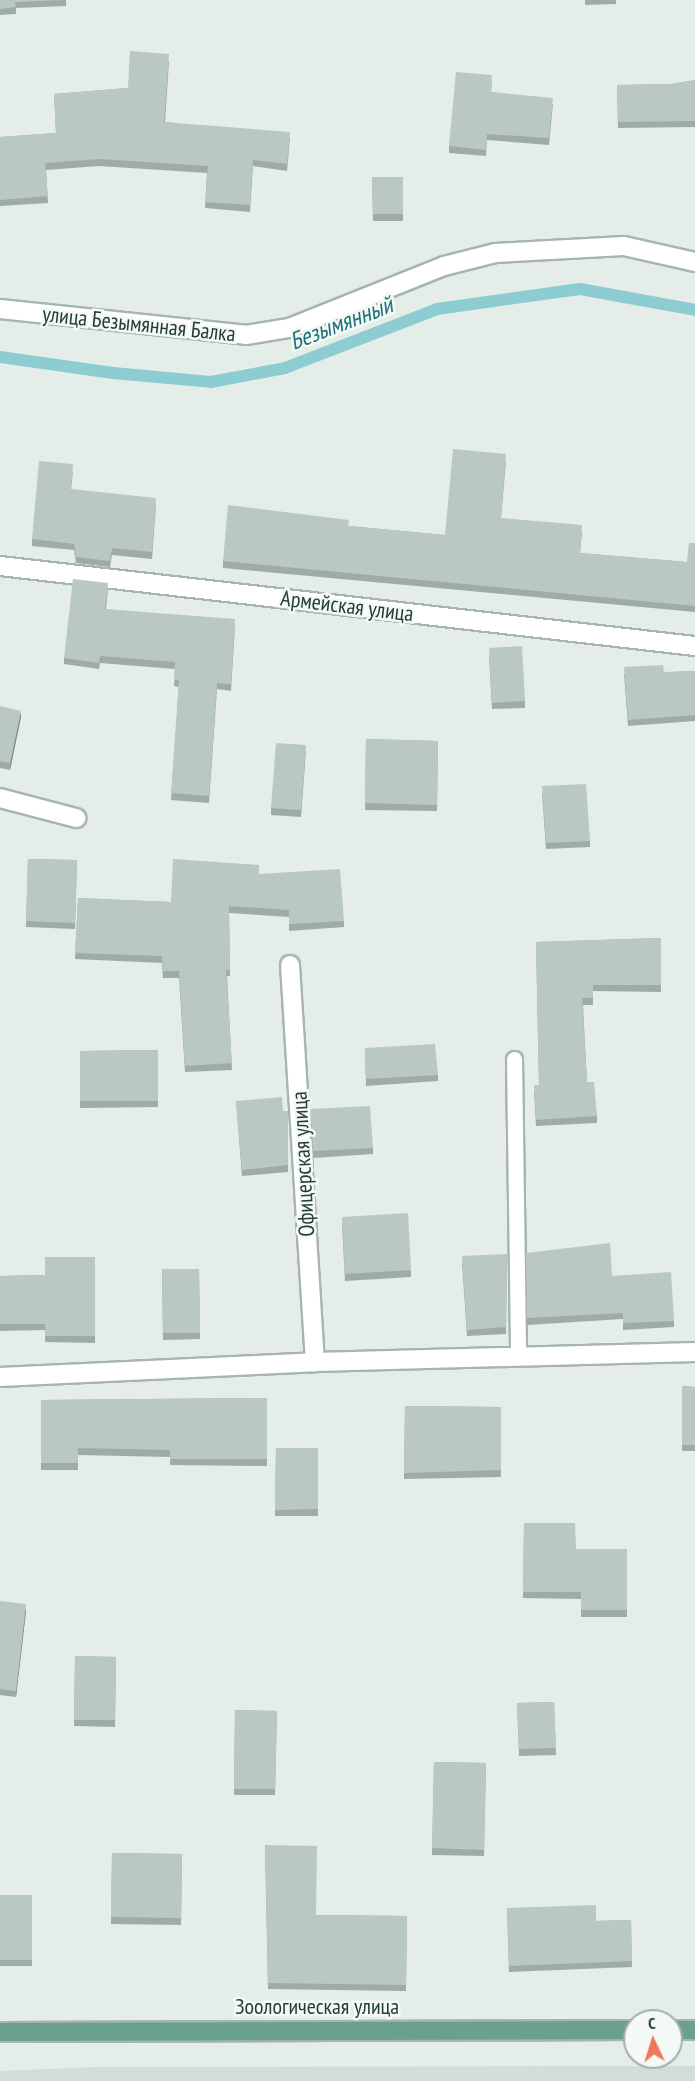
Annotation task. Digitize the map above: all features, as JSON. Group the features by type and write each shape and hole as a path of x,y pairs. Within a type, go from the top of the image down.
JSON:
{"main road":[{"name":"Зоологическая улица","path":"0,2032 623,2030"}],"street":[{"name":"улица Безымянная Балка","path":"0,309 246,335 289,328 444,266 495,253 624,246 695,262"},
{"name":"Армейская улица","path":"0,566 695,646"},
{"path":"0,798 76,818"},
{"name":"Офицерская улица","path":"291,965 315,1362"},
{"path":"0,1377 315,1362 695,1352"}],"lane":[{"path":"514,1059 518,1356"}],"shaded area":[{"path":"623,2066 623,2069 683,2069 683,2066 695,2066 695,2081 0,2081 0,2071 95,2067"}],"building":[{"path":"0,0 65,0 15,2 16,7 0,9"},
{"path":"130,51 169,54 164,122 290,132 287,164 253,160 250,205 205,202 208,166 99,159 45,163 48,196 0,200 0,137 56,133 54,94 128,88"},
{"path":"456,72 492,75 491,92 553,98 549,138 487,134 486,150 449,146"},
{"path":"695,80 695,121 618,122 617,85 672,84"},
{"path":"372,177 403,177 403,214 373,214"},
{"path":"453,449 506,454 501,518 582,525 580,553 687,562 689,543 695,543 695,606 223,561 228,505 349,520 348,526 445,535"},
{"path":"39,461 73,464 71,489 156,498 152,552 112,548 110,561 76,557 74,544 32,539"},
{"path":"73,579 108,583 105,609 235,619 231,684 217,683 209,796 171,793 179,680 174,680 175,662 100,656 99,663 64,658"},
{"path":"522,646 525,701 492,703 489,648"},
{"path":"663,665 664,672 695,671 695,715 628,720 624,667"},
{"path":"0,706 21,711 10,763 0,761"},
{"path":"366,739 438,741 437,805 365,803"},
{"path":"276,743 306,745 301,810 271,808"},
{"path":"586,784 590,841 546,843 542,786"},
{"path":"28,859 77,860 75,923 26,921"},
{"path":"173,859 259,865 259,874 340,869 344,921 289,924 289,910 229,906 230,970 226,970 232,1063 185,1066 179,971 163,971 162,956 75,953 78,898 171,902"},
{"path":"661,938 661,985 593,985 593,998 582,998 587,1082 594,1082 597,1116 536,1120 534,1085 539,1085 536,942"},
{"path":"435,1044 438,1075 366,1079 365,1048"},
{"path":"158,1050 158,1101 80,1101 80,1051"},
{"path":"282,1097 283,1111 288,1111 288,1165 242,1170 236,1101"},
{"path":"370,1106 373,1148 313,1151 311,1109"},
{"path":"408,1213 411,1270 345,1274 342,1217"},
{"path":"610,1243 612,1276 671,1272 674,1321 623,1323 623,1313 527,1318 526,1253"},
{"path":"507,1254 506,1327 467,1330 462,1256"},
{"path":"45,1257 95,1257 95,1336 45,1336 45,1324 0,1324 0,1276 45,1275"},
{"path":"162,1269 199,1269 200,1333 163,1333"},
{"path":"682,1386 695,1387 695,1445 682,1445"},
{"path":"267,1398 267,1459 170,1459 170,1450 78,1448 78,1463 41,1463 41,1400"},
{"path":"405,1406 501,1407 501,1470 404,1473"},
{"path":"276,1448 318,1448 318,1509 275,1510"},
{"path":"524,1523 575,1523 576,1549 627,1549 627,1610 581,1610 581,1592 523,1592"},
{"path":"0,1601 26,1604 16,1691 0,1689"},
{"path":"75,1656 116,1657 115,1720 74,1720"},
{"path":"554,1702 556,1748 519,1749 517,1703"},
{"path":"235,1710 277,1711 275,1789 234,1789"},
{"path":"434,1762 486,1763 484,1850 432,1848"},
{"path":"265,1845 317,1846 316,1915 407,1916 406,1985 268,1983"},
{"path":"112,1853 182,1854 181,1918 111,1917"},
{"path":"0,1895 32,1895 32,1960 0,1960"},
{"path":"596,1905 596,1921 631,1920 632,1961 509,1966 507,1908"}],"waterway":[{"name":"Безымянный","path":"0,357 113,373 211,382 285,368 437,309 580,289 695,310"}]}
